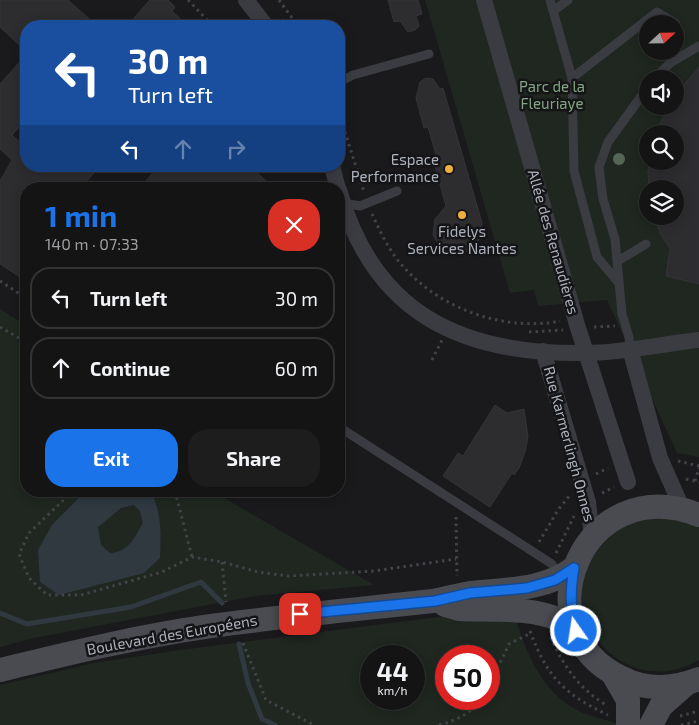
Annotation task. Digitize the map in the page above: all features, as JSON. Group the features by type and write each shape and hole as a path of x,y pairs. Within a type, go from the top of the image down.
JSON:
{"main road":[{"path":"576,631 571,611 570,589 563,566 582,551 592,537 614,518 633,510 654,506 691,512"},
{"name":"Boulevard des Européens","path":"0,670 118,643 209,626 334,610 435,601 464,594 527,588 548,583 563,566"},
{"path":"435,601 459,609 546,614 565,621 576,631 592,655 614,674 630,682 649,687 667,688 692,682"},
{"path":"614,674 628,700 628,725"},
{"path":"651,725 661,706 692,682"}],"street":[{"name":"Allée des Renaudières","path":"484,0 576,323 628,482"},
{"path":"254,3 263,20"},
{"path":"345,207 358,242 370,263 385,282 408,304 433,322 463,337 520,351 587,353 699,340"},
{"path":"630,349 660,458 691,512"},
{"name":"Rue Karmerlingh Onnes","path":"544,352 582,483 590,515 592,537"}],"lane":[{"path":"550,0 572,78 574,171 597,257 619,283"},
{"path":"553,11 568,0"},
{"path":"572,78 639,26"},
{"path":"663,70 670,63 699,46"},
{"path":"345,79 353,75 429,54"},
{"path":"630,349 619,283 615,239 603,199 599,167 608,142 639,99"},
{"path":"345,197 360,206 397,191"},
{"path":"618,261 646,244"},
{"path":"345,431 455,502 563,566"}],"path":[{"path":"188,0 206,20"},
{"path":"279,0 294,20"},
{"path":"345,132 368,204 381,235 401,264 421,284 444,299 480,315 513,323 552,322 625,326"},
{"path":"0,281 20,294"},
{"path":"523,333 576,323"},
{"path":"0,327 20,339"},
{"path":"695,481 699,468"},
{"path":"67,497 29,533 19,554 29,578 46,595 81,595 162,572 192,557 222,562 258,572 288,576 374,571 456,559 455,502"},
{"path":"177,497 192,557"},
{"path":"222,562 226,602"},
{"path":"500,663 509,644 531,633"},
{"path":"243,643 266,700 314,725"},
{"path":"439,725 463,717 473,710"},
{"path":"681,725 699,721"}],"green space":[{"name":"Parc de la Fleuriaye","path":"425,0 699,0 699,457 677,453 607,300 538,306 534,290 510,293"},
{"path":"0,309 20,321 20,497 222,497 374,585 255,596 34,638 0,647"},
{"path":"655,515 699,526 699,660 672,670 645,670 621,661 602,645 588,623 582,599 585,573 600,547 611,533 624,524"},
{"path":"446,616 516,620 526,648 539,674 557,696 581,712 622,725 0,725 0,685 94,663"}],"shaded area":[{"path":"80,497 154,498 159,515 160,558 144,573 59,595 40,582 38,550 52,525","holes":["134,505 140,511 143,523 134,539 122,550 110,553 101,545 98,527 121,508"]}],"building":[{"path":"0,0 68,0 90,20 20,20 20,45 0,27"},
{"path":"150,0 168,0 175,7 172,11 182,20 132,20"},
{"path":"388,0 418,0 422,14 416,16 419,26 415,30 408,32 400,21 394,22"},
{"path":"20,62 20,126 12,135 20,142 20,172 95,172 86,182 20,182 20,277 0,264 0,181 12,160 0,149 0,84"},
{"path":"699,67 699,284 666,276 670,248 661,235 657,225 684,225 684,180 648,180 648,170 684,170 684,125 659,125 664,115 684,115 684,85"},
{"name":"Espace Performance","path":"426,78 433,79 440,89 443,88 482,223 477,245 462,254 453,255 442,250 433,235 435,219 446,206 434,163 438,162 428,127 424,128 416,98 420,82"},
{"path":"154,172 257,172 267,182 145,182"},
{"path":"495,405 507,413 524,409 528,437 519,468 514,475 512,473 490,507 443,476 458,453 463,456"}],"waterway":[{"path":"0,613 27,624 131,607 201,582 222,603"},
{"path":"239,644 248,683 262,719 275,725"}],"place":[{"name":"Espace Performance","path":"449,169"},
{"name":"Fidelys Services Nantes","path":"462,215"}],"route":[{"path":"300,614 435,601 470,593 527,588 548,583 574,568 570,589 571,611 576,631"}]}
